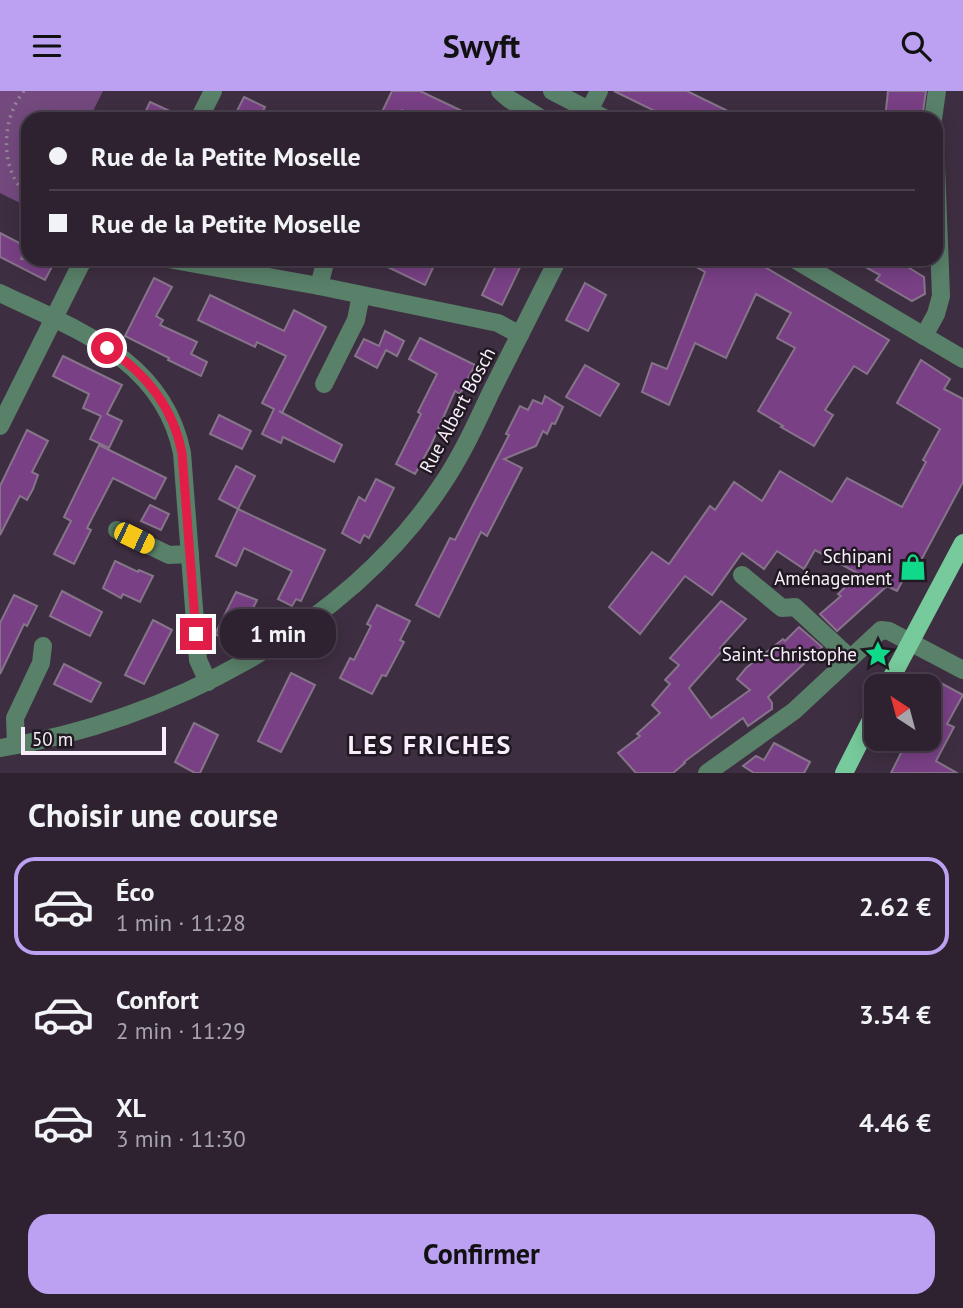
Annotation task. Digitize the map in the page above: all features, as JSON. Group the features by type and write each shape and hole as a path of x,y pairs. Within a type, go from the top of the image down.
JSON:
{"main road":[{"path":"893,674 963,543"},
{"path":"844,772 864,733"}],"street":[{"path":"202,112 213,91"},
{"path":"500,91 530,112"},
{"path":"552,91 583,112"},
{"path":"588,112 598,91"},
{"path":"934,112 937,91"},
{"path":"0,426 80,266"},
{"path":"207,266 498,323 520,335"},
{"path":"319,286 324,266"},
{"name":"Rue Albert Bosch","path":"8,747 75,732 140,711 208,683 304,623 363,576 407,530 441,487 554,266"},
{"path":"806,266 963,359"},
{"path":"924,336 936,314 941,296 940,266"},
{"path":"0,293 93,338 121,357 151,385 163,402 173,421 182,453 198,660 208,683"},
{"path":"324,384 356,320 362,295"},
{"path":"117,530 169,555 190,554"},
{"path":"742,575 782,608 796,607 850,658"},
{"path":"708,772 794,711 881,630 889,631 963,670"},
{"path":"8,747 15,718 41,663 43,646"}],"path":[{"path":"21,190 8,171 2,152 4,128 24,91"}],"shaded area":[{"path":"0,91 103,91 92,112 21,112 21,204 0,193"}],"building":[{"path":"392,91 420,91 464,112 402,110 382,112"},
{"path":"614,91 687,91 730,112 657,112"},
{"path":"888,91 926,91 923,112 886,112"},
{"path":"244,97 265,107 262,112 236,112"},
{"path":"150,102 172,112 145,112"},
{"path":"0,233 21,244 21,266 52,266 45,280 0,257"},
{"path":"386,266 434,266 425,285"},
{"path":"496,266 521,266 502,305 482,295"},
{"path":"694,266 763,266 889,340 867,374 854,366 825,410 833,415 814,446 758,411 795,348 777,338 791,313 756,294 726,358 695,343 669,405 642,392 652,363 667,369 705,272"},
{"path":"864,266 906,266 924,277 925,294 912,301 876,280 880,275"},
{"path":"154,278 172,287 156,316 163,320 160,325 197,342 191,354 207,362 201,376 125,336"},
{"path":"585,283 606,295 588,331 566,320"},
{"path":"210,295 284,331 294,310 326,327 282,413 342,445 334,462 283,437 281,443 262,434 274,409 262,403 286,356 257,342 255,347 198,320"},
{"path":"385,331 404,341 397,356 386,350 377,368 355,356 364,339 379,346"},
{"path":"420,338 475,365 460,394 455,391 415,474 396,464 437,374 409,359"},
{"path":"63,356 122,385 107,414 122,421 109,448 90,439 101,416 83,408 89,394 53,376"},
{"path":"921,360 950,379 944,389 963,399 963,482 918,566 912,563 897,591 887,586 837,631 820,614 841,596 838,594 859,574 815,550 804,569 777,551 764,569 742,553 712,595 685,576 640,634 609,607 652,552 669,564 710,506 715,510 734,482 762,501 780,471 832,502 847,478 902,507 940,429 897,403"},
{"path":"585,365 619,384 600,416 566,397"},
{"path":"545,396 563,407 555,424 552,423 547,434 543,431 536,446 504,459 522,468 487,536 481,532 439,617 416,605 450,538 455,540 509,435 506,434 520,406 528,410 533,400 542,404"},
{"path":"219,415 251,431 242,449 210,434"},
{"path":"27,430 48,441 32,472 38,475 33,489 27,500 20,496 0,535 0,486"},
{"path":"99,445 166,478 155,499 113,478 87,528 91,530 74,564 54,554 71,521 64,517"},
{"path":"236,466 255,476 238,509 219,499"},
{"path":"376,479 394,488 369,538 364,535 360,543 342,533 359,497 365,501"},
{"path":"150,505 169,514 161,530 141,521"},
{"path":"238,509 325,550 301,601 296,599 292,606 278,599 292,571 244,548 236,566 216,556"},
{"path":"115,561 153,576 140,602 123,594 121,598 103,588"},
{"path":"62,591 102,612 90,636 50,616"},
{"path":"236,592 257,600 235,645 215,634"},
{"path":"14,595 37,606 27,626 24,624 0,674 0,623"},
{"path":"721,601 746,619 689,688 711,718 750,690 737,679 746,668 783,639 785,641 799,627 822,647 768,697 772,709 748,726 743,718 673,773 636,773 618,753 640,736 637,734 660,713 652,705 670,684 665,680 679,665 670,658"},
{"path":"377,605 410,621 400,640 404,642 386,676 382,675 372,694 340,678 350,658 354,660 371,626 367,624"},
{"path":"153,620 172,630 144,684 125,675"},
{"path":"64,664 101,683 91,702 54,684"},
{"path":"291,673 315,685 281,752 258,741"},
{"path":"942,684 963,695 947,724 954,727 942,750"},
{"path":"194,723 218,735 200,773 175,762"},
{"path":"774,743 810,762 804,773 754,773 743,766 756,756 764,760"},
{"path":"902,751 941,751 936,761 957,773 891,773"}],"place":[{"name":"Schipani Aménagement","path":"913,567"},
{"name":"Saint-Christophe","path":"878,654"}],"district":[{"name":"LES FRICHES","path":"430,744"}],"route":[{"path":"107,348 138,370 151,385 163,402 179,436 196,634"}]}
